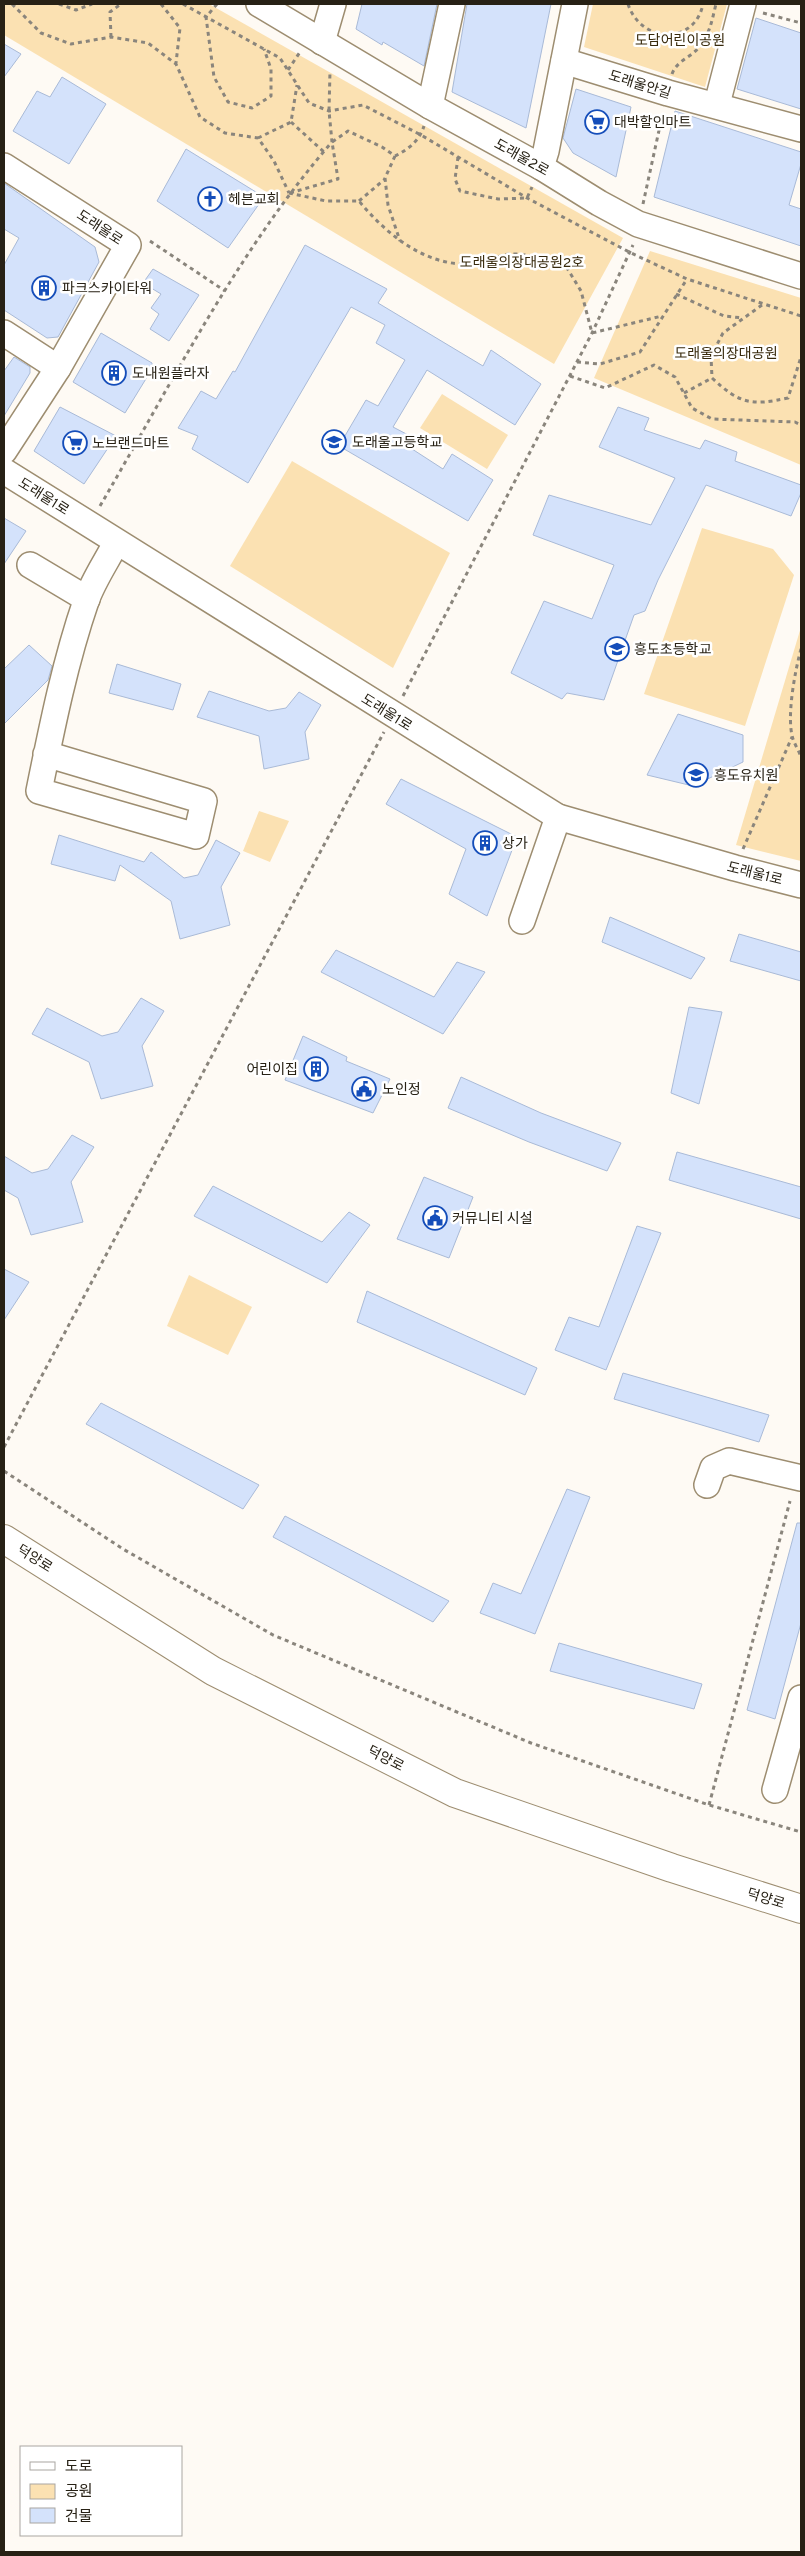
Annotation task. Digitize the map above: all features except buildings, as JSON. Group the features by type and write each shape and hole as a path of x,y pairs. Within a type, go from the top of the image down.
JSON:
{"main road":[{"name":"덕양로","path":"4,1539 213,1671 455,1793 672,1868 801,1909"}],"street":[{"name":"도래울2로","path":"259,4 318,52 430,106 538,174 638,224 801,276"},
{"path":"318,52 333,4"},
{"path":"430,106 452,4"},
{"path":"538,174 575,4"},
{"path":"717,104 751,8"},
{"name":"도래울안길","path":"564,61 668,93 717,104 801,128"},
{"name":"도래울로","path":"4,166 128,245 58,368 4,451"},
{"path":"4,334 58,368"},
{"name":"도래울1로","path":"4,470 116,543 558,817 801,885"},
{"path":"46,754 204,801 196,836 39,791 46,754 71,652 87,599 116,543"},
{"path":"30,565 87,599"},
{"path":"522,921 558,817"},
{"path":"707,1485 713,1468 729,1461 801,1478"},
{"path":"775,1790 801,1698"}],"path":[{"path":"12,4 41,32 71,44 111,37 148,42 176,64 200,117 225,134 258,138 290,122"},
{"path":"59,4 76,10 92,4"},
{"path":"111,37 110,12 121,4"},
{"path":"161,4 180,28 176,64"},
{"path":"183,4 280,58 309,104 328,111 363,105 421,135 527,198 631,252 688,279 801,316"},
{"path":"217,4 206,17 214,77 228,102 252,108 271,96 271,69 264,49"},
{"path":"628,4 640,25 650,32 663,35 676,33 688,28 697,18 703,4"},
{"path":"670,82 675,66 699,48 710,29 716,4"},
{"path":"751,8 801,23"},
{"path":"288,70 318,52 338,179 288,194"},
{"path":"290,122 298,85"},
{"path":"642,207 665,107"},
{"path":"290,122 324,152"},
{"path":"99,507 225,291 288,194 332,142 348,131 382,147 395,156"},
{"path":"400,242 388,205 386,178 395,156 407,149 421,135"},
{"path":"258,138 274,161 288,194"},
{"path":"458,157 455,179 460,191 498,199 527,198"},
{"path":"527,198 538,174"},
{"path":"288,194 326,201 359,201 386,178"},
{"path":"359,201 378,224 400,242 437,260 473,264 510,254 564,264 581,291 592,333"},
{"path":"401,701 592,333 631,252 634,239"},
{"path":"150,241 225,291"},
{"path":"577,362 600,364 640,352 676,294 688,279"},
{"path":"676,294 724,316 743,318"},
{"path":"762,304 723,333 711,356 712,378 730,395 760,404 788,398 801,357"},
{"path":"592,333 662,316"},
{"path":"570,376 605,388 654,365 674,377 692,408 712,419 795,422 801,424"},
{"path":"684,393 712,378"},
{"path":"742,852 792,737 795,670 801,650"},
{"path":"4,1448 384,732"},
{"path":"792,737 801,757"},
{"path":"4,1471 123,1549 273,1635 531,1743 709,1805 801,1832"},
{"path":"709,1805 790,1501"}],"green space":[{"name":"도래울의장대공원2호","path":"4,4 209,4 623,238 554,364 4,35"},
{"name":"도담어린이공원","path":"593,4 727,4 705,87 584,47"},
{"name":"도래울의장대공원","path":"650,251 801,298 801,465 594,378"},
{"path":"442,394 508,435 487,469 420,428"},
{"path":"292,461 450,553 393,668 230,566"},
{"path":"702,528 773,549 794,575 745,726 644,694"},
{"path":"801,627 801,861 736,845"},
{"path":"259,811 289,821 270,862 243,851"},
{"path":"189,1275 252,1307 228,1355 167,1326"}],"place":[{"name":"대박할인마트","path":"597,122"},
{"name":"헤븐교회","path":"210,199"},
{"name":"파크스카이타워","path":"44,288"},
{"name":"도내원플라자","path":"114,373"},
{"name":"도래울고등학교","path":"334,442"},
{"name":"노브랜드마트","path":"75,443"},
{"name":"흥도초등학교","path":"617,649"},
{"name":"흥도유치원","path":"696,775"},
{"name":"상가","path":"485,843"},
{"name":"어린이집","path":"316,1069"},
{"name":"노인정","path":"364,1089"},
{"name":"커뮤니티 시설","path":"435,1218"}]}
